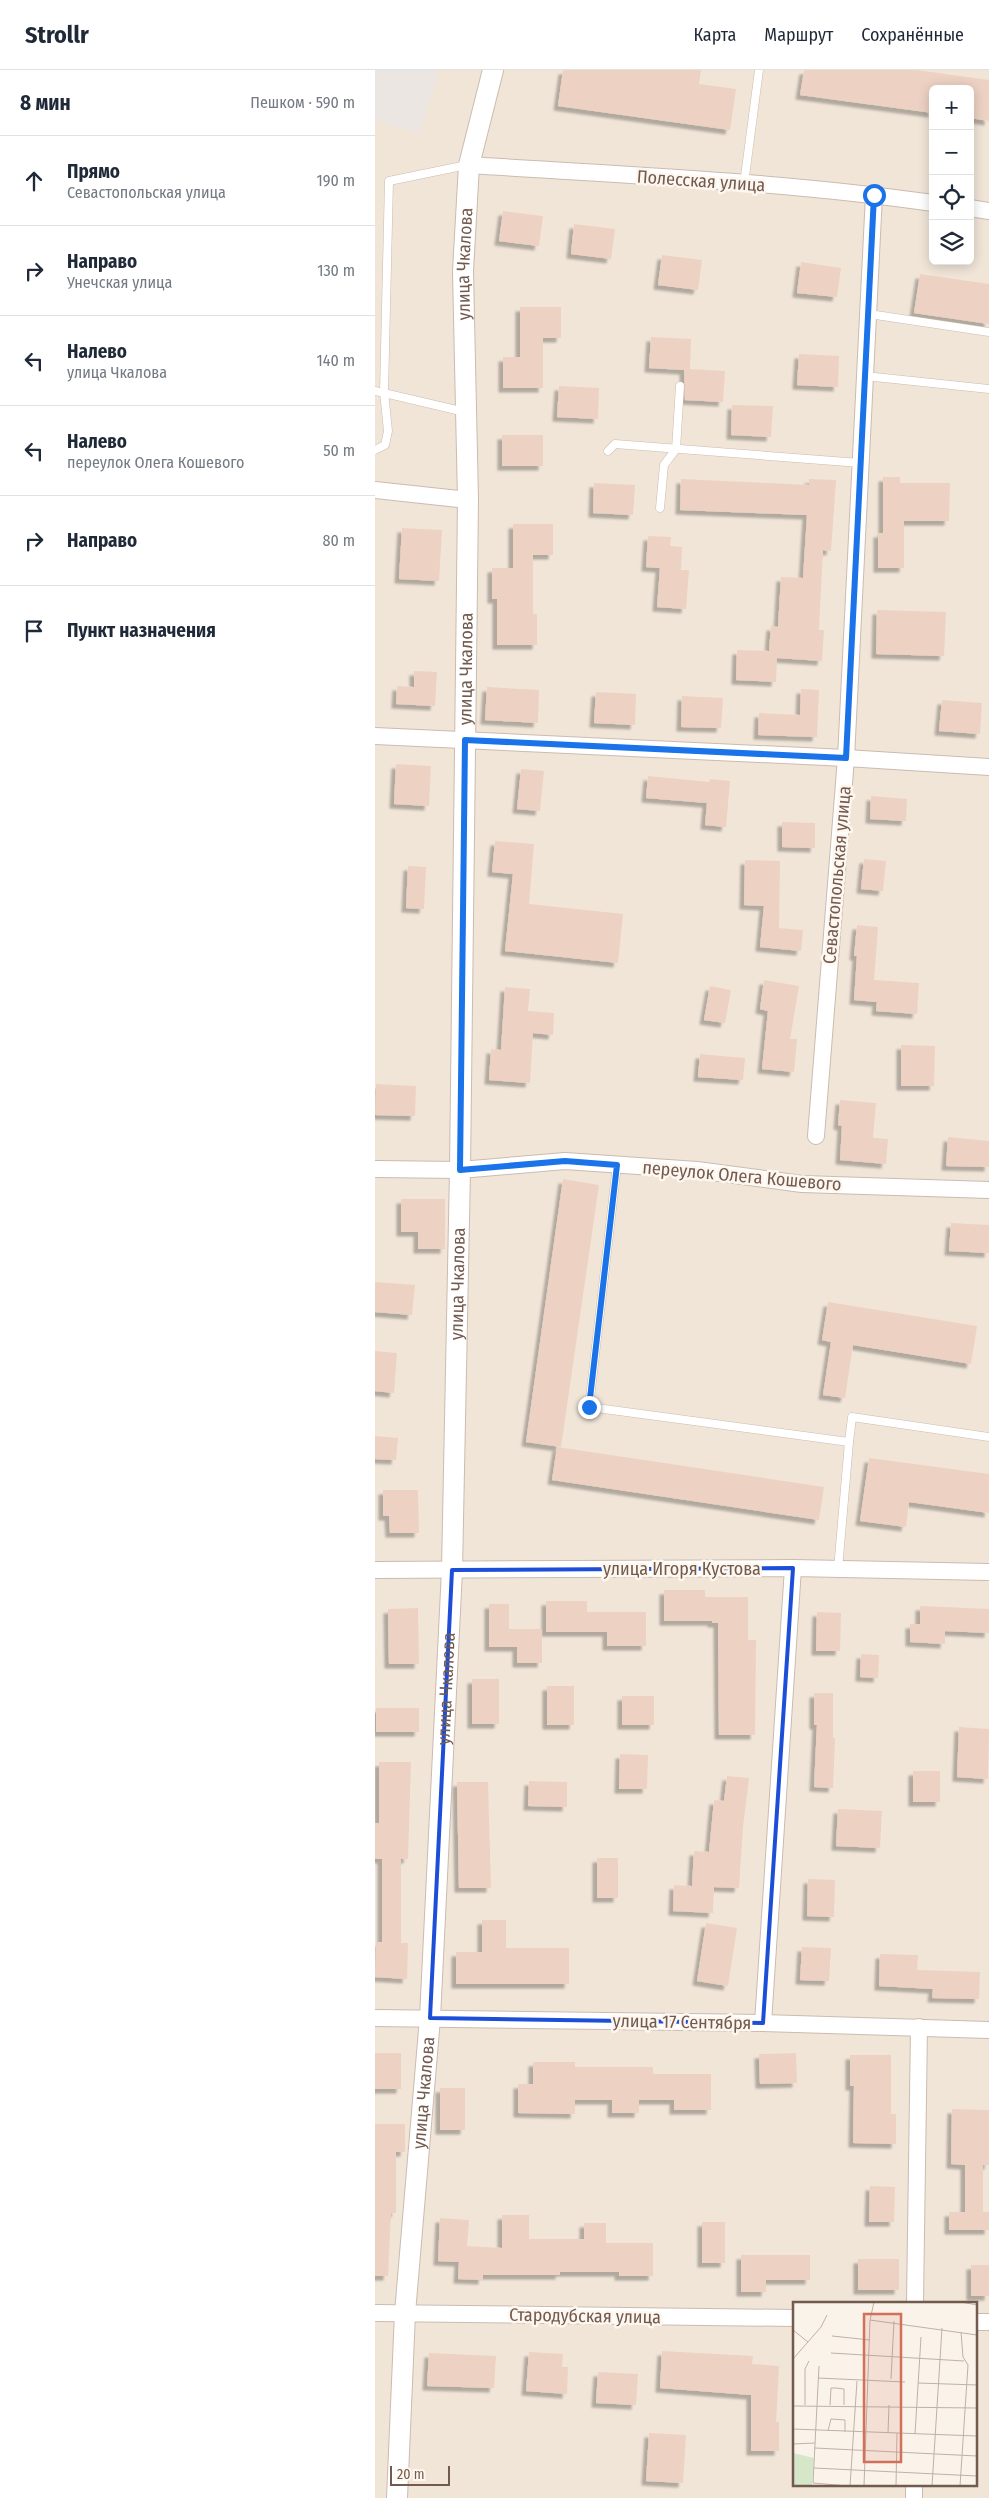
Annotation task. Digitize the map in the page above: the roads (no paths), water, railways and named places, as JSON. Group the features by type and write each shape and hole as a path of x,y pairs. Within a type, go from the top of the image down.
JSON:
{"street":[{"name":"улица Чкалова","path":"397,2498 405,2313 430,2018 452,1570 460,1170 468,500 463,270 469,165 493,70"},
{"name":"Полесская улица","path":"469,165 744,184 874,195 929,202"},
{"name":"Севастопольская улица","path":"816,1136 846,758 874,195"},
{"path":"974,209 989,211"},
{"path":"375,490 468,500"},
{"path":"375,736 846,758 989,767"},
{"name":"переулок Олега Кошевого","path":"375,1169 460,1170 565,1161 697,1170 802,1184 989,1190"},
{"path":"763,2023 793,1568"},
{"name":"улица Игоря Кустова","path":"375,1570 793,1568 989,1572"},
{"name":"улица 17 Сентября","path":"375,2018 763,2023 989,2030"},
{"path":"915,2302 919,2027"},
{"name":"Стародубская улица","path":"375,2313 793,2318"}],"lane":[{"path":"744,184 759,70"},
{"path":"375,450 385,445 388,431 384,392 389,181 469,165"},
{"path":"869,314 989,332"},
{"path":"865,376 989,389"},
{"path":"660,508 665,465 676,449 679,386"},
{"path":"375,391 465,412"},
{"path":"608,451 615,444 860,463"},
{"path":"617,1165 589,1407 849,1442"},
{"path":"838,1569 852,1417 989,1437"}]}
